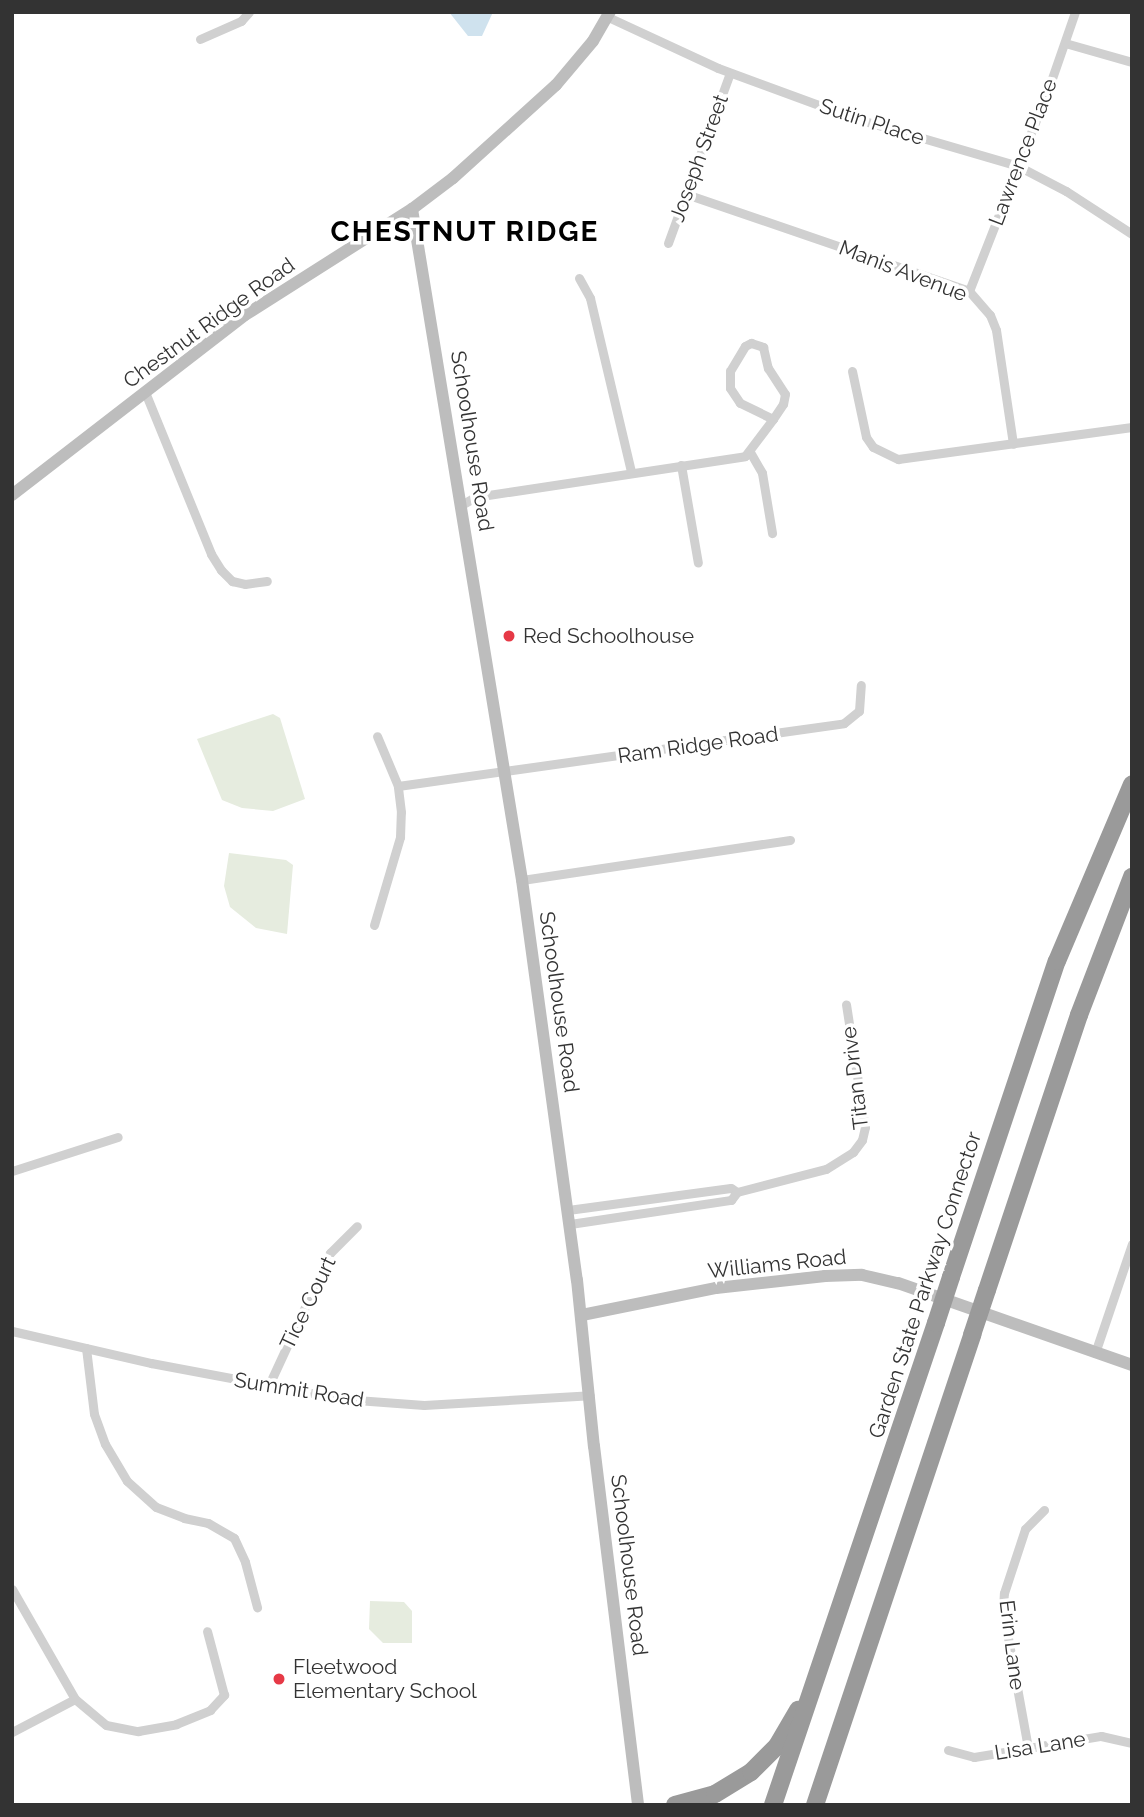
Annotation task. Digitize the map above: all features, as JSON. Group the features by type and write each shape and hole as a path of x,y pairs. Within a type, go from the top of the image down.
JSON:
{"highway":[{"name":"Garden State Parkway Connector","path":"773,1805 1057,961 1132,784"},
{"path":"815,1805 1076,1024 1132,877"},
{"path":"675,1805 721,1791 763,1762 791,1724 825,1657"},
{"path":"823,1805 846,1714"}],"street":[{"path":"200,39 241,21 249,12"},
{"name":"Lawrence Place","path":"970,291 1075,12"},
{"name":"Sutin Place","path":"609,15 730,73 854,118 1018,166 1066,191 1132,234"},
{"name":"Chestnut Ridge Road","path":"12,495 245,315 412,209 480,156 556,85 609,15"},
{"path":"1065,43 1132,62"},
{"name":"Joseph Street","path":"668,243 730,73"},
{"name":"Manis Avenue","path":"686,194 970,291 990,315 996,330 1013,444"},
{"name":"Schoolhouse Road","path":"412,209 463,504 522,880 582,1315 638,1805"},
{"path":"579,278 590,298 631,471"},
{"path":"463,504 475,497 631,471 745,456 750,452 773,419 783,404 785,394 768,368 763,347 751,343 745,346 730,371 730,388 740,402 773,419"},
{"path":"852,371 866,437 873,447 888,456 909,459 1132,427"},
{"path":"145,392 211,554 221,570 232,581 245,584 267,581"},
{"path":"750,452 762,473 772,533"},
{"path":"681,465 698,563"},
{"name":"Ram Ridge Road","path":"398,786 844,723 859,711 861,685"},
{"path":"374,925 400,837 398,786 377,736"},
{"path":"522,880 790,839"},
{"name":"Titan Drive","path":"569,1217 731,1188 737,1192 826,1170 853,1152 862,1140 865,1127 846,1004"},
{"path":"12,1171 118,1137"},
{"name":"Tice Court","path":"268,1387 330,1253 357,1226"},
{"path":"1095,1353 1132,1244"},
{"name":"Williams Road","path":"582,1315 716,1288 825,1276 862,1275 898,1283 1132,1365"},
{"name":"Summit Road","path":"12,1331 319,1396 411,1405 590,1395"},
{"path":"86,1348 94,1414 105,1444 127,1481 156,1507 184,1518 208,1523 234,1538 245,1562 257,1607"},
{"name":"Erin Lane","path":"1028,1748 1003,1610 1004,1593 1025,1529 1044,1510"},
{"path":"12,1588 75,1699 106,1725 138,1731 176,1724 210,1710 224,1695 206,1631"},
{"path":"12,1732 75,1699"},
{"name":"Lisa Lane","path":"948,1750 974,1757 1101,1737 1132,1743"}],"shaded area":[{"path":"273,714 280,718 305,799 273,811 242,808 222,800 197,739"},
{"path":"229,853 286,860 293,865 287,934 256,928 230,907 224,886"},
{"path":"370,1601 404,1602 412,1611 412,1643 383,1643 369,1629"}],"water":[{"path":"449,12 493,12 482,36 468,36"}],"place":[{"name":"Red Schoolhouse","path":"509,636"},
{"name":"Fleetwood Elementary School","path":"279,1679"}],"district":[{"name":"CHESTNUT RIDGE","path":"465,232"}]}
